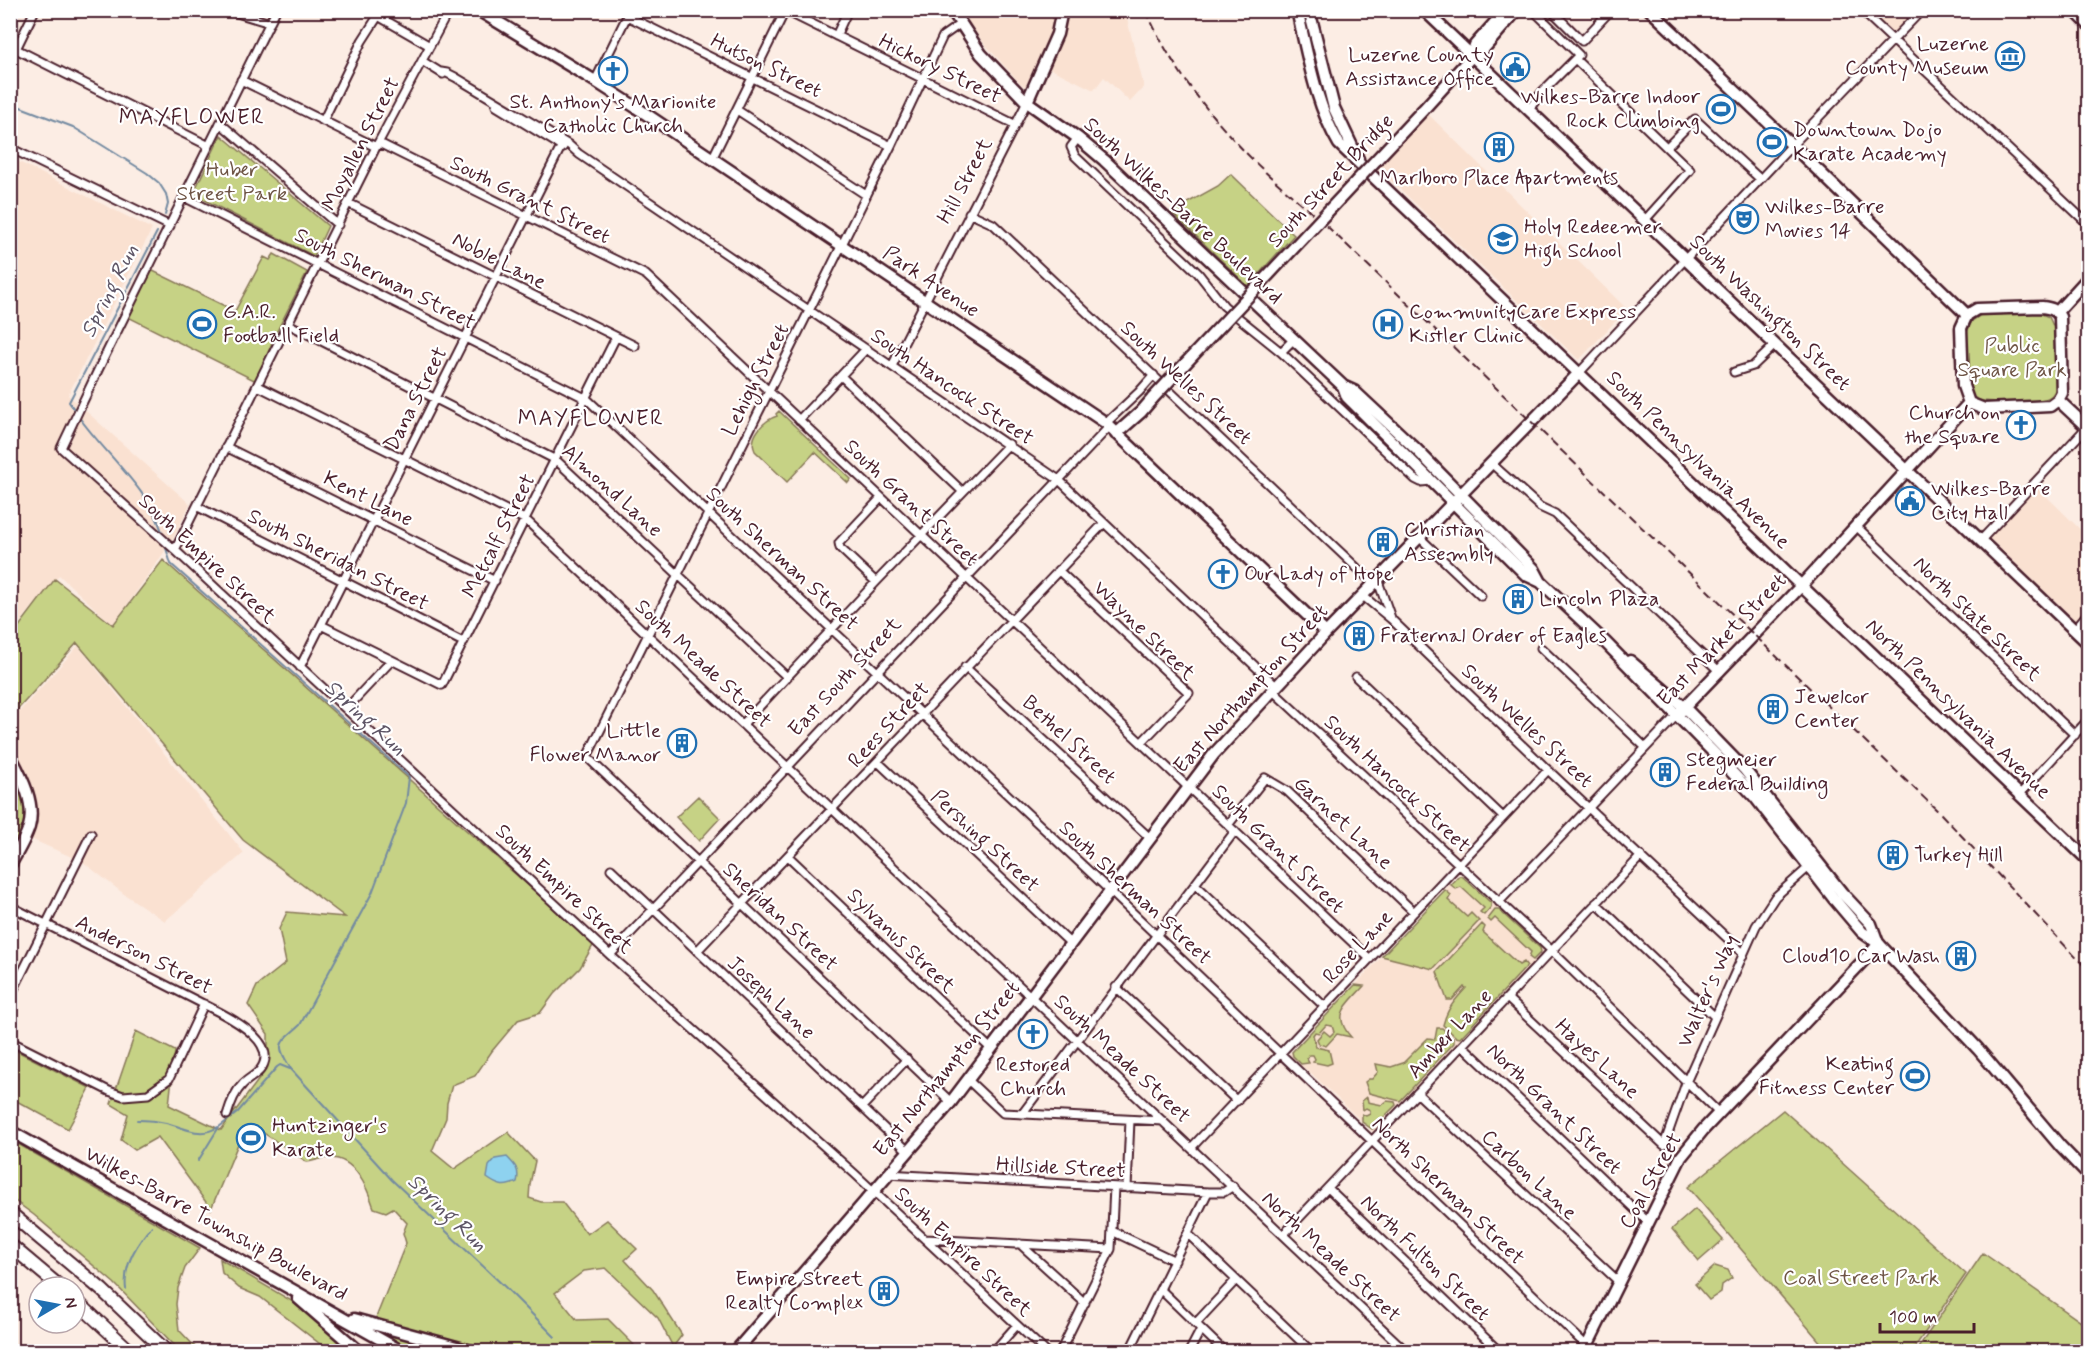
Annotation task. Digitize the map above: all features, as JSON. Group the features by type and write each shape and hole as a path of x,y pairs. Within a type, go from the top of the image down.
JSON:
{"highway":[{"path":"10,1213 102,1290 167,1352"},
{"path":"10,1245 46,1275"},
{"path":"87,1311 131,1352"}],"main road":[{"name":"Park Avenue","path":"478,10 595,81 1110,428 1326,633"},
{"name":"South Wilkes-Barre Boulevard","path":"952,10 981,54 1027,102 1078,138 1133,186 1343,386 1354,390 1394,428 1457,499 1534,569 1540,582 1680,712"},
{"name":"Hill Street","path":"1027,102 1057,34 1062,10"},
{"name":"South Pennsylvania Avenue","path":"1298,10 1323,112 1339,144 1801,586"},
{"name":"South Pennsylvania Avenue","path":"1309,10 1334,108 1359,162"},
{"name":"South Washington Street","path":"1424,10 2088,642"},
{"path":"1472,56 1475,45 1506,10"},
{"path":"1472,56 1480,53 1517,10"},
{"path":"1650,10 1967,315"},
{"path":"2074,10 2088,24"},
{"path":"2084,10 2088,15"},
{"name":"South Street Bridge","path":"1110,428 1153,398 1472,56"},
{"path":"2057,312 2088,278"},
{"path":"2042,307 2057,312 2060,319 2062,393 2058,400 2050,406 1984,410 1970,403 1962,386 1961,328 1967,315 1977,309 2042,307"},
{"name":"East Northampton Street","path":"735,1352 886,1174 951,1102 1214,754 1326,633 1579,373"},
{"name":"South Wilkes-Barre Boulevard","path":"1343,386 1347,397 1431,481 1457,499"},
{"path":"2058,400 2088,428"},
{"name":"East Market Street","path":"1680,712 1801,586 1970,403"},
{"name":"North Pennsylvania Avenue","path":"1801,586 2088,860"},
{"path":"1680,712 1755,797 1862,932 1879,944 1978,1049 2062,1149 2088,1175"},
{"path":"1680,712 1763,791 1842,893 1871,924 1879,944"},
{"path":"10,755 28,797 30,818 28,828 10,865"},
{"name":"Coal Street","path":"1588,1350 1618,1281 1681,1157 1719,1113 1879,944"},
{"name":"Wilkes-Barre Township Boulevard","path":"10,1131 403,1352"},
{"path":"286,1287 360,1352"},
{"path":"340,1316 475,1352"}],"street":[{"path":"35,10 13,47 209,146"},
{"path":"227,10 270,23"},
{"path":"10,148 170,226 276,10"},
{"name":"Moyallen Street","path":"175,550 350,204 377,145 449,10"},
{"path":"836,36 848,10"},
{"path":"1529,109 1579,55 1533,10"},
{"path":"1551,10 1582,41 1611,10"},
{"path":"1861,10 2088,224"},
{"name":"East Northampton Street","path":"1579,373 1922,10"},
{"path":"712,159 785,11"},
{"name":"Hickory Street","path":"785,11 1016,125"},
{"path":"595,81 629,13"},
{"name":"Hutson Street","path":"629,13 753,78 891,146"},
{"path":"323,121 362,41 378,16 430,46"},
{"name":"Lehigh Street","path":"587,757 891,146 943,36 960,24"},
{"path":"1575,59 1690,170 1645,220"},
{"name":"South Hancock Street","path":"422,61 561,147 579,154"},
{"name":"South Hancock Street","path":"441,72 455,77 569,145 1059,480 1719,1113"},
{"name":"South Grant Street","path":"241,80 646,275 1370,959"},
{"name":"Hill Street","path":"892,366 1027,102"},
{"path":"737,110 866,195"},
{"path":"1666,147 1695,119 1760,179"},
{"path":"220,123 338,225"},
{"path":"1078,138 1071,147 1075,156 1198,273 1224,306 1281,352 1415,479 1421,482 1431,481"},
{"name":"Dana Street","path":"300,667 561,147"},
{"name":"South Sherman Street","path":"184,197 587,399 1281,1054"},
{"name":"Noble Lane","path":"350,204 635,346"},
{"name":"South Welles Street","path":"969,213 993,225 1376,583"},
{"name":"South Empire Street","path":"170,226 61,448 175,550 610,955 873,1190 1046,1352"},
{"name":"Almond Lane","path":"288,324 556,460 787,677"},
{"name":"Metcalf Street","path":"391,661 442,685 616,337"},
{"path":"1281,352 1294,339"},
{"path":"1734,372 1753,366 1775,345"},
{"path":"799,420 866,349"},
{"name":"East South Street","path":"610,955 1110,428 1154,375"},
{"path":"841,376 962,491"},
{"name":"South Meade Street","path":"258,386 526,520 1233,1186"},
{"path":"1981,540 2088,428"},
{"path":"1383,449 1395,443"},
{"path":"742,724 1009,444"},
{"name":"Kent Lane","path":"226,447 495,581"},
{"path":"1491,464 1540,507 1555,514 1720,672"},
{"path":"876,582 840,548 839,543 881,498"},
{"name":"South Sheridan Street","path":"198,507 463,642"},
{"name":"Rees Street","path":"697,951 1104,522"},
{"name":"North State Street","path":"1856,526 2075,735"},
{"path":"1419,537 1481,596"},
{"name":"Wayne Street","path":"1058,570 1189,693 1142,742"},
{"path":"1376,583 1391,619"},
{"name":"South Welles Street","path":"1362,596 1391,619 1743,953"},
{"path":"2075,629 2088,613"},
{"path":"321,625 391,661 346,709"},
{"path":"1541,648 1645,747"},
{"name":"Bethel Street","path":"965,667 1150,838"},
{"path":"1356,677 1503,817"},
{"name":"East Market Street","path":"1499,902 1680,712"},
{"path":"2020,794 2088,720"},
{"name":"Sheridan Street","path":"587,757 951,1102"},
{"name":"Pershing Street","path":"878,762 1070,943"},
{"name":"Rose Lane","path":"1192,1148 1548,770"},
{"name":"Garnet Lane","path":"1228,825 1265,778 1287,791 1414,912"},
{"path":"1022,1114 1235,831"},
{"path":"10,997 91,834"},
{"name":"Sylvanus Street","path":"788,856 991,1049"},
{"name":"Amber Lane","path":"1284,1234 1641,856"},
{"name":"Walter's Way","path":"1664,1145 1687,1080 1759,920 1775,897 1809,867"},
{"name":"Joseph Lane","path":"611,869 907,1150"},
{"path":"1195,884 1324,1007"},
{"path":"1596,903 1715,1017"},
{"name":"Anderson Street","path":"10,906 204,1004 246,1028 258,1039 264,1049 264,1062 261,1068 240,1086 227,1115"},
{"path":"1116,987 1237,1101"},
{"name":"Hayes Lane","path":"1507,998 1664,1145"},
{"path":"10,1041 109,1092 123,1096 148,1094 169,1079 204,1004"},
{"name":"North Grant Street","path":"1463,1046 1648,1222"},
{"name":"North Sherman Street","path":"1281,1054 1296,1071 1372,1141 1588,1350"},
{"path":"862,1107 907,1059"},
{"path":"968,1080 1003,1113 1163,1121"},
{"name":"Carbon Lane","path":"1417,1093 1618,1281"},
{"path":"1127,1188 1130,1120"},
{"name":"Hillside Street","path":"886,1174 1208,1192 1224,1192 1233,1186"},
{"name":"North Meade Street","path":"1233,1186 1407,1352"},
{"path":"1060,1352 1111,1249 1114,1187"},
{"name":"North Fulton Street","path":"1328,1188 1500,1352"},
{"path":"1130,1352 1208,1192"},
{"path":"1112,1231 1175,1261"},
{"path":"1188,1234 1312,1352"},
{"path":"925,1239 1111,1249"},
{"path":"1019,1244 1085,1303"},
{"path":"1189,1352 1198,1326 1236,1280"},
{"path":"1161,1290 1225,1352"},
{"path":"993,1352 1017,1325"}],"shaded area":[{"path":"1858,10 1920,11 1890,42 1857,12"},
{"path":"961,11 1125,11 1144,87 1130,102 1104,77 1094,90 1049,68 1037,94 1021,84 983,42"},
{"name":"Holy Redeemer High School","path":"1428,114 1627,309 1579,360 1378,168"},
{"path":"11,158 152,229 68,395 190,504 172,541 113,625 59,575 11,633"},
{"path":"2035,485 2088,537 2088,633 1987,536"},
{"path":"78,646 244,853 165,921 124,894 83,862 31,839 34,807 11,739 10,722"},
{"path":"1460,874 1550,952 1376,1135 1311,1073 1288,1056"}],"green space":[{"name":"Huber Street Park","path":"221,135 328,226 314,256 193,194"},
{"path":"1231,174 1294,235 1248,286 1171,212 1218,186"},
{"name":"G.A.R. Football Field","path":"274,254 307,272 277,331 256,381 128,317 151,270 235,311 264,257 270,260"},
{"name":"Public Square Park","path":"2039,313 2049,317 2054,328 2057,386 2053,394 2047,398 2027,402 1974,399 1969,388 1967,332 1972,321 1981,315"},
{"path":"779,411 851,479 848,483 815,452 787,482 755,451 753,446 758,430 767,421 777,416"},
{"path":"163,560 594,944 580,968 554,994 540,1013 518,1020 475,1076 452,1085 446,1118 432,1151 454,1169 508,1132 535,1161 529,1198 541,1202 562,1202 587,1234 607,1220 637,1249 625,1260 653,1290 682,1335 673,1347 658,1318 606,1268 584,1271 555,1293 577,1320 608,1319 634,1345 630,1351 489,1351 375,1320 406,1243 403,1233 407,1223 393,1208 386,1212 374,1208 364,1183 353,1168 346,1163 339,1159 327,1158 307,1162 262,1132 245,1127 211,1209 158,1137 135,1150 121,1140 128,1114 111,1104 136,1031 175,1051 169,1105 221,1130 268,1067 268,1034 248,1005 257,986 286,963 279,929 287,912 345,917 243,840 77,643 11,717 11,637 55,579 113,625"},
{"path":"10,753 26,806 25,823 13,851 11,848 15,813 11,796"},
{"path":"698,796 720,818 699,841 676,817"},
{"path":"1459,876 1462,876 1491,903 1491,907 1484,915 1480,912 1484,908 1461,887 1456,889 1451,885"},
{"path":"1445,890 1451,895 1448,900 1467,917 1471,913 1479,921 1433,969 1382,956"},
{"path":"1495,910 1499,910 1540,948 1541,952 1533,960 1529,957 1531,952 1495,918 1491,922 1488,919"},
{"path":"1482,924 1485,927 1483,932 1519,965 1524,962 1527,966 1460,1038 1443,1025 1452,1005 1466,988 1464,987 1452,1000 1447,1000 1437,972"},
{"path":"1355,985 1364,986 1347,1004 1342,1016 1345,1029 1351,1037 1337,1034 1326,1046 1319,1044 1317,1039 1324,1031 1330,1036 1334,1032 1332,1026 1326,1025 1319,1033 1315,1032 1313,1035 1316,1047 1329,1050 1332,1063 1327,1065 1313,1062 1315,1059 1313,1055 1309,1055 1307,1059 1309,1063 1301,1064 1292,1052"},
{"path":"1437,1028 1442,1028 1454,1039 1454,1043 1400,1101 1369,1093 1365,1082 1372,1079 1378,1072 1376,1064 1391,1067 1403,1063 1428,1038 1435,1039"},
{"path":"15,1050 90,1088 68,1129 11,1098 11,1058"},
{"path":"1367,1097 1368,1102 1382,1105 1387,1101 1395,1102 1396,1105 1372,1129 1362,1122 1362,1114 1366,1116 1370,1114 1370,1110 1366,1108 1363,1110 1362,1101"},
{"name":"Coal Street Park","path":"1783,1110 1966,1274 1912,1351 1828,1351 1688,1187"},
{"path":"11,1140 200,1248 185,1268 178,1288 176,1304 179,1330 199,1351 180,1351 114,1283 11,1198"},
{"path":"1695,1209 1723,1240 1699,1261 1672,1229"},
{"path":"1983,1253 2088,1327 2088,1351 1916,1351"},
{"path":"220,1259 290,1300 353,1351 329,1351 260,1297 239,1288 222,1273"},
{"path":"1715,1266 1728,1270 1732,1278 1722,1285 1721,1292 1709,1300 1695,1284"},
{"path":"369,1326 448,1348 446,1351 414,1351"}],"water":[{"path":"507,1157 516,1168 517,1182 508,1185 494,1183 487,1178 489,1166 495,1159"}],"waterway":[{"name":"Spring Run","path":"10,103 73,127 147,173 159,183 166,194 168,204 165,215"},
{"name":"Spring Run","path":"76,412 69,402 157,232"},
{"name":"Spring Run","path":"79,417 139,489 158,520 163,536"},
{"name":"Spring Run","path":"165,545 171,564 409,777 406,803 372,893 300,1025 283,1041 281,1045 283,1054 291,1069 392,1180 555,1337"},
{"path":"198,1161 219,1127 237,1113 277,1067 280,1065 290,1069"},
{"path":"137,1120 163,1122 198,1132 218,1127"},
{"path":"126,1289 127,1272 132,1255 152,1226"}],"railway":[{"path":"1146,10 1167,52 1193,91 1255,162 1330,229 1941,814 2088,970"}],"place":[{"name":"Luzerne County Museum","path":"2010,56"},
{"name":"Luzerne County Assistance Office","path":"1515,67"},
{"name":"St. Anthony's Marionite Catholic Church","path":"613,71"},
{"name":"Wilkes-Barre Indoor Rock Climbing","path":"1721,109"},
{"name":"Downtown Dojo Karate Academy","path":"1772,142"},
{"name":"Marlboro Place Apartments","path":"1499,147"},
{"name":"Wilkes-Barre Movies 14","path":"1744,219"},
{"name":"Holy Redeemer High School","path":"1503,239"},
{"name":"G.A.R. Football Field","path":"202,324"},
{"name":"CommunityCare Express Kistler Clinic","path":"1388,324"},
{"name":"Church on the Square","path":"2021,425"},
{"name":"Wilkes-Barre City Hall","path":"1910,501"},
{"name":"Christian Assembly","path":"1383,542"},
{"name":"Our Lady of Hope","path":"1223,574"},
{"name":"Lincoln Plaza","path":"1518,599"},
{"name":"Fraternal Order of Eagles","path":"1359,636"},
{"name":"Jewelcor Center","path":"1773,709"},
{"name":"Little Flower Manor","path":"682,743"},
{"name":"Stegmeier Federal Building","path":"1665,772"},
{"name":"Turkey Hill","path":"1893,855"},
{"name":"Cloud10 Car Wash","path":"1961,956"},
{"name":"Restored Church","path":"1033,1034"},
{"name":"Keating Fitness Center","path":"1915,1076"},
{"name":"Huntzinger's Karate","path":"251,1138"},
{"name":"Empire Street Realty Complex","path":"884,1291"}],"district":[{"name":"MAYFLOWER","path":"192,118"},
{"name":"MAYFLOWER","path":"591,419"}]}
